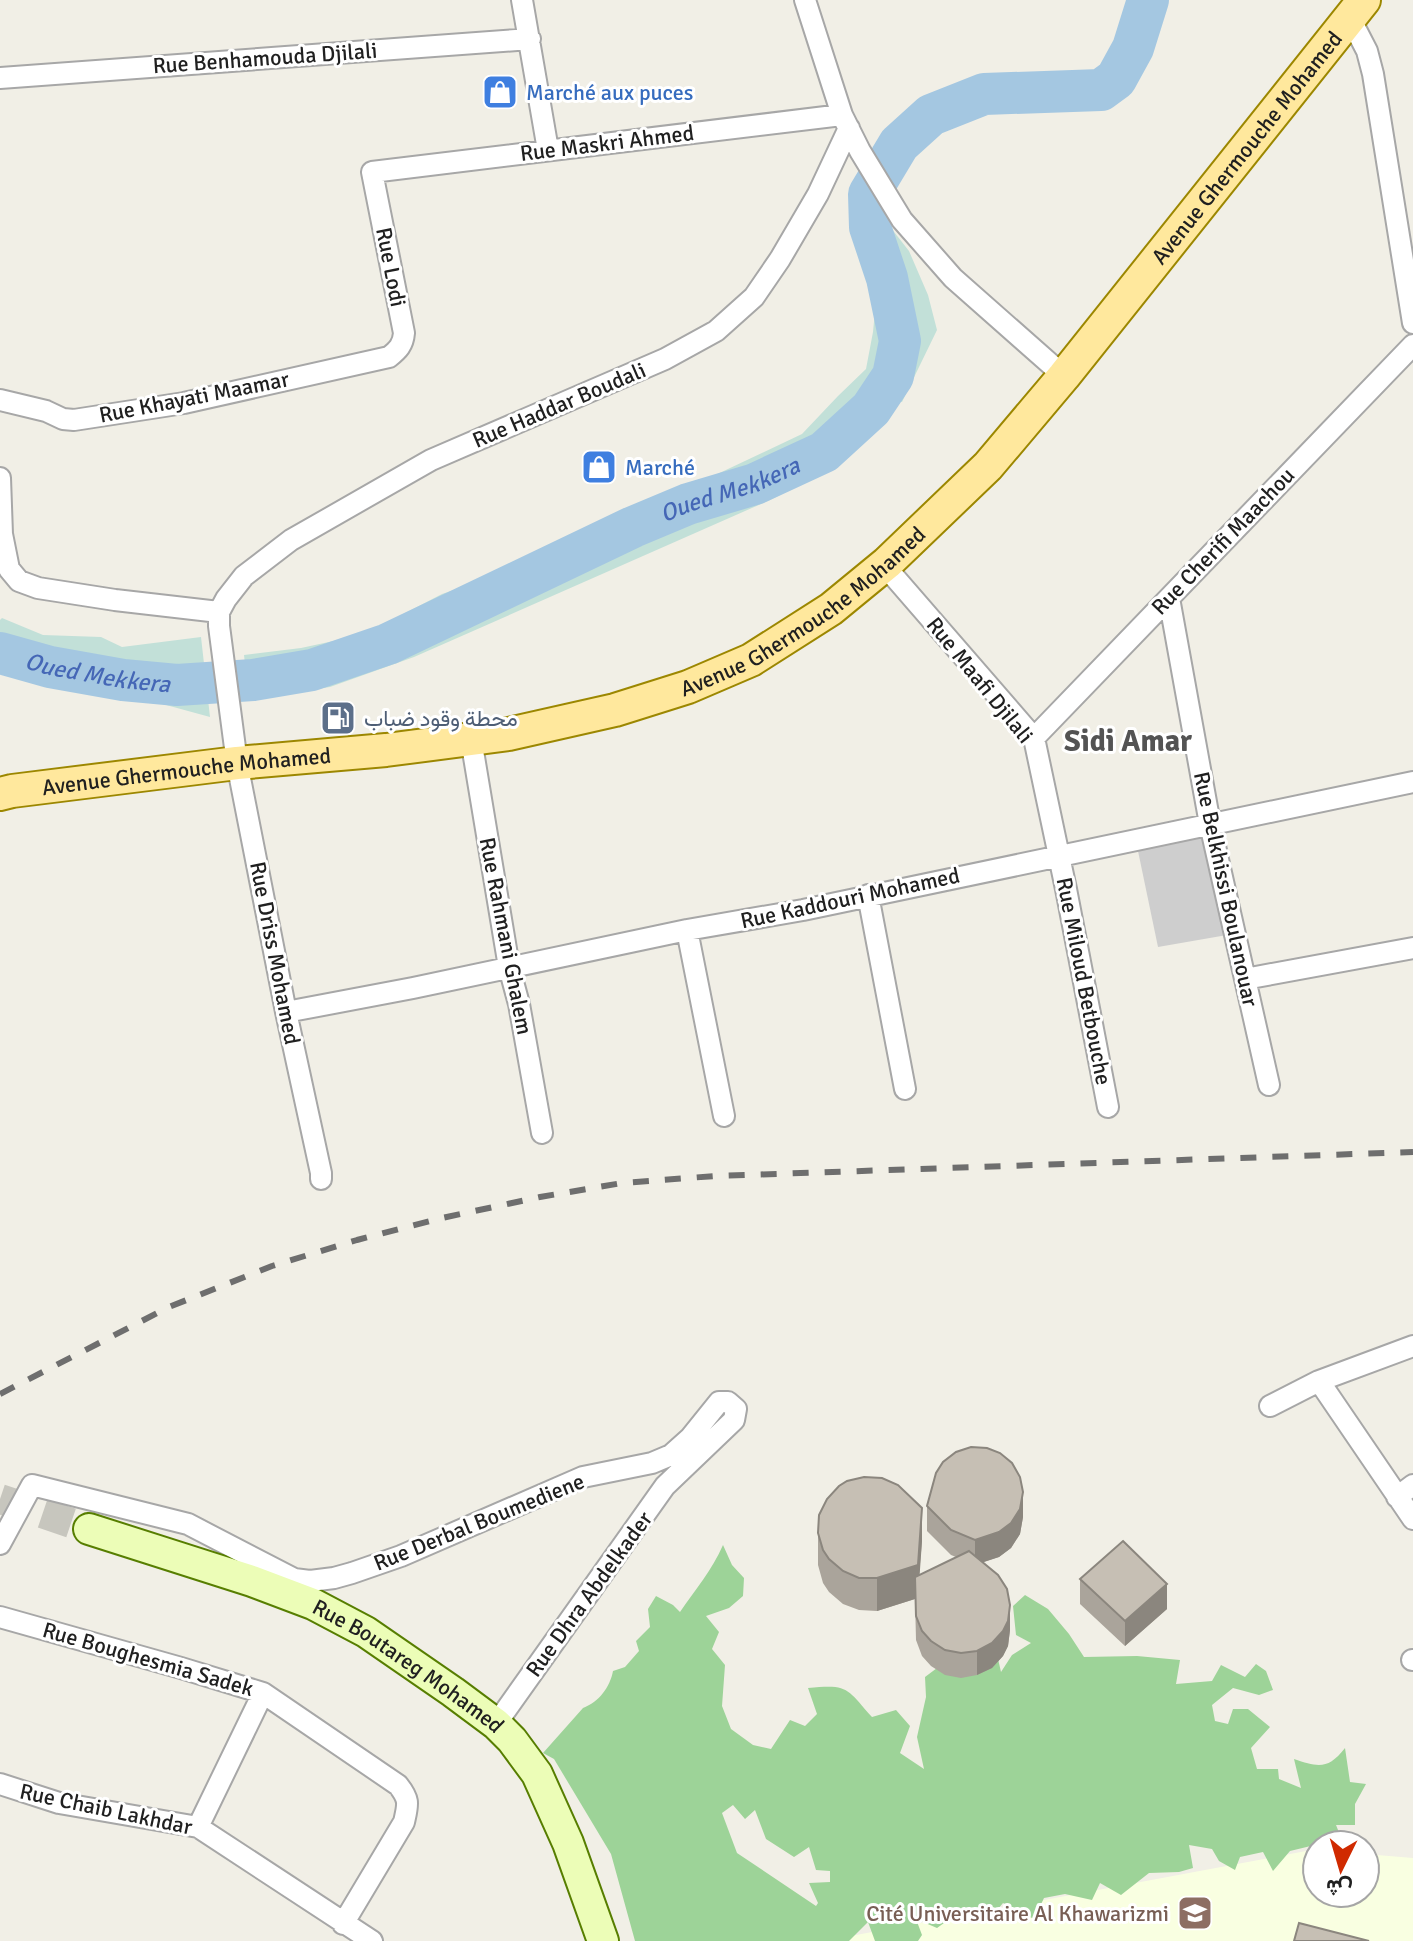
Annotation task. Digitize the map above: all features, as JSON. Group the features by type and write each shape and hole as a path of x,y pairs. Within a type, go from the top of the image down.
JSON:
{"main road":[{"name":"Avenue Ghermouche Mohamed","path":"0,794 237,763 386,750 509,734 615,710 688,687 751,660 831,609 884,565 988,466 1064,376 1357,9"}],"street":[{"path":"522,0 548,150"},
{"path":"805,0 845,122 902,220 953,278 1064,376"},
{"path":"1357,9 1373,74 1413,323"},
{"name":"Rue Benhamouda Djilali","path":"0,78 530,39"},
{"name":"Rue Maskri Ahmed","path":"372,172 548,150 845,122"},
{"name":"Rue Haddar Boudali","path":"219,619 226,599 244,576 291,540 431,460 665,359 716,331 754,297 780,259 818,194 845,122"},
{"name":"Rue Lodi","path":"372,172 404,333 403,342 389,357"},
{"name":"Rue Cherifi Maachou","path":"1034,738 1413,345"},
{"name":"Rue Khayati Maamar","path":"0,400 74,420 184,403 389,357"},
{"path":"0,478 2,534 9,569 19,581 38,588 219,619"},
{"name":"Rue Maafi Djilali","path":"884,565 1034,738 1059,855"},
{"name":"Rue Belkhissi Boulanouar","path":"1169,598 1210,824 1269,1085"},
{"name":"Rue Driss Mohamed","path":"219,619 237,763 321,1179"},
{"name":"Rue Rahmani Ghalem","path":"471,739 509,967 519,1004 542,1133"},
{"name":"Rue Kaddouri Mohamed","path":"286,1012 687,930 803,910 1413,782"},
{"name":"Rue Miloud Betbouche","path":"1059,855 1108,1107"},
{"path":"868,895 905,1089"},
{"path":"687,930 724,1116"},
{"path":"1245,979 1413,948"},
{"path":"1270,1406 1319,1381 1413,1346"},
{"path":"1319,1381 1405,1491 1413,1519"},
{"name":"Rue Dhra Abdelkader","path":"496,1724 665,1486 670,1462"},
{"name":"Rue Derbal Boumediene","path":"0,1544 32,1485 188,1524 294,1579 310,1581 334,1578 401,1556 583,1477 670,1462"},
{"name":"Rue Boutareg Mohamed","path":"89,1529 252,1581 313,1604 366,1632 496,1724 537,1774 568,1843 603,1941"},
{"name":"Rue Boughesmia Sadek","path":"0,1617 263,1693 398,1785 406,1795 408,1805 404,1822 343,1924"},
{"path":"198,1827 263,1693"},
{"name":"Rue Chaib Lakhdar","path":"0,1784 59,1803 198,1827 372,1941"}],"shaded area":[{"path":"862,191 909,251 928,295 937,330 902,402 885,400 891,412 855,451 827,471 770,500 414,657 330,687 252,698 253,686 269,684 246,673 244,655 301,648 352,637 442,594 514,570 802,434 866,369 876,301","holes":["819,448 803,468 780,487 755,484 717,510 675,506 627,536 597,563 494,599 450,627 368,659 347,658 340,675 319,675 275,683 284,669 318,663 334,672 345,653 399,644 441,628 482,596 539,580 598,554 638,519 677,500 714,504 749,476 774,484 792,455"]},
{"path":"2,618 43,635 101,637 122,647 201,637 210,717 104,688 91,690 45,673 0,663"},
{"path":"1205,836 1227,935 1158,947 1138,851"},
{"name":"Cité Universitaire Al Khawarizmi","path":"1301,1852 1301,1909 1381,1909 1381,1855 1413,1858 1413,1941 824,1941"}],"green space":[{"path":"723,1545 732,1565 744,1578 743,1596 729,1608 706,1616 719,1632 712,1649 725,1665 722,1706 731,1729 753,1745 771,1749 790,1720 805,1726 817,1714 808,1688 832,1687 846,1690 872,1717 896,1710 910,1726 900,1753 924,1769 917,1737 926,1697 925,1677 949,1659 996,1650 1001,1672 1012,1655 1031,1643 1016,1635 1013,1606 1025,1595 1048,1609 1084,1657 1137,1656 1180,1660 1176,1684 1212,1681 1221,1665 1245,1677 1256,1664 1266,1671 1273,1690 1259,1695 1233,1688 1212,1705 1215,1721 1228,1724 1233,1709 1248,1709 1270,1727 1251,1748 1257,1769 1278,1769 1279,1779 1301,1788 1294,1759 1322,1765 1333,1760 1345,1748 1350,1782 1366,1784 1355,1804 1355,1825 1336,1825 1338,1829 1301,1829 1301,1848 1290,1851 1273,1871 1263,1852 1240,1857 1235,1870 1219,1861 1212,1849 1189,1845 1193,1868 1149,1873 1121,1895 1100,1883 1092,1900 1065,1894 1044,1898 1034,1919 1003,1903 987,1922 961,1911 937,1928 916,1919 922,1935 918,1941 875,1941 868,1922 849,1941 635,1941 611,1854 554,1759 543,1753 583,1708 603,1693 613,1671 625,1667 639,1651 636,1641 650,1627 648,1609 656,1596 680,1612","holes":["733,1805 745,1819 755,1810 766,1839 794,1857 809,1847 816,1870 830,1871 830,1882 809,1883 818,1903 816,1906 737,1853 722,1813"]}],"building":[{"path":"971,1447 1000,1453 1012,1463 1020,1477 1023,1492 1020,1509 1011,1523 999,1532 975,1540 951,1530 927,1506 936,1473 943,1462 956,1452"},
{"path":"864,1477 882,1478 898,1485 922,1508 918,1565 877,1578 859,1578 843,1571 823,1550 818,1533 819,1515 827,1499 847,1481"},
{"path":"1123,1541 1167,1584 1125,1621 1080,1579"},
{"path":"969,1551 998,1575 1007,1589 1010,1605 1008,1621 992,1643 977,1651 961,1653 945,1650 922,1631 916,1616 915,1577"},
{"path":"1299,1923 1369,1941 1294,1941"}],"waterway":[{"name":"Oued Mekkera","path":"0,653 50,667 123,680 177,685 253,680 312,670 388,644 633,527 688,504 755,484 824,452 871,409 893,376 900,341 887,278 870,227 869,194 899,144 931,115 984,94 1101,90 1116,79 1133,48 1148,0"}],"tunnel":[{"path":"0,1499 89,1529"}],"railway":[{"path":"0,1394 169,1307 272,1266 442,1218 540,1197 622,1183 715,1176 1413,1152"}],"place":[{"name":"Marché aux puces","path":"500,92"},
{"name":"Marché","path":"599,467"},
{"name":"محطة وقود ضباب","path":"338,718"},
{"name":"Cité Universitaire Al Khawarizmi","path":"1195,1913"}],"district":[{"name":"Sidi Amar","path":"1128,741"}]}
